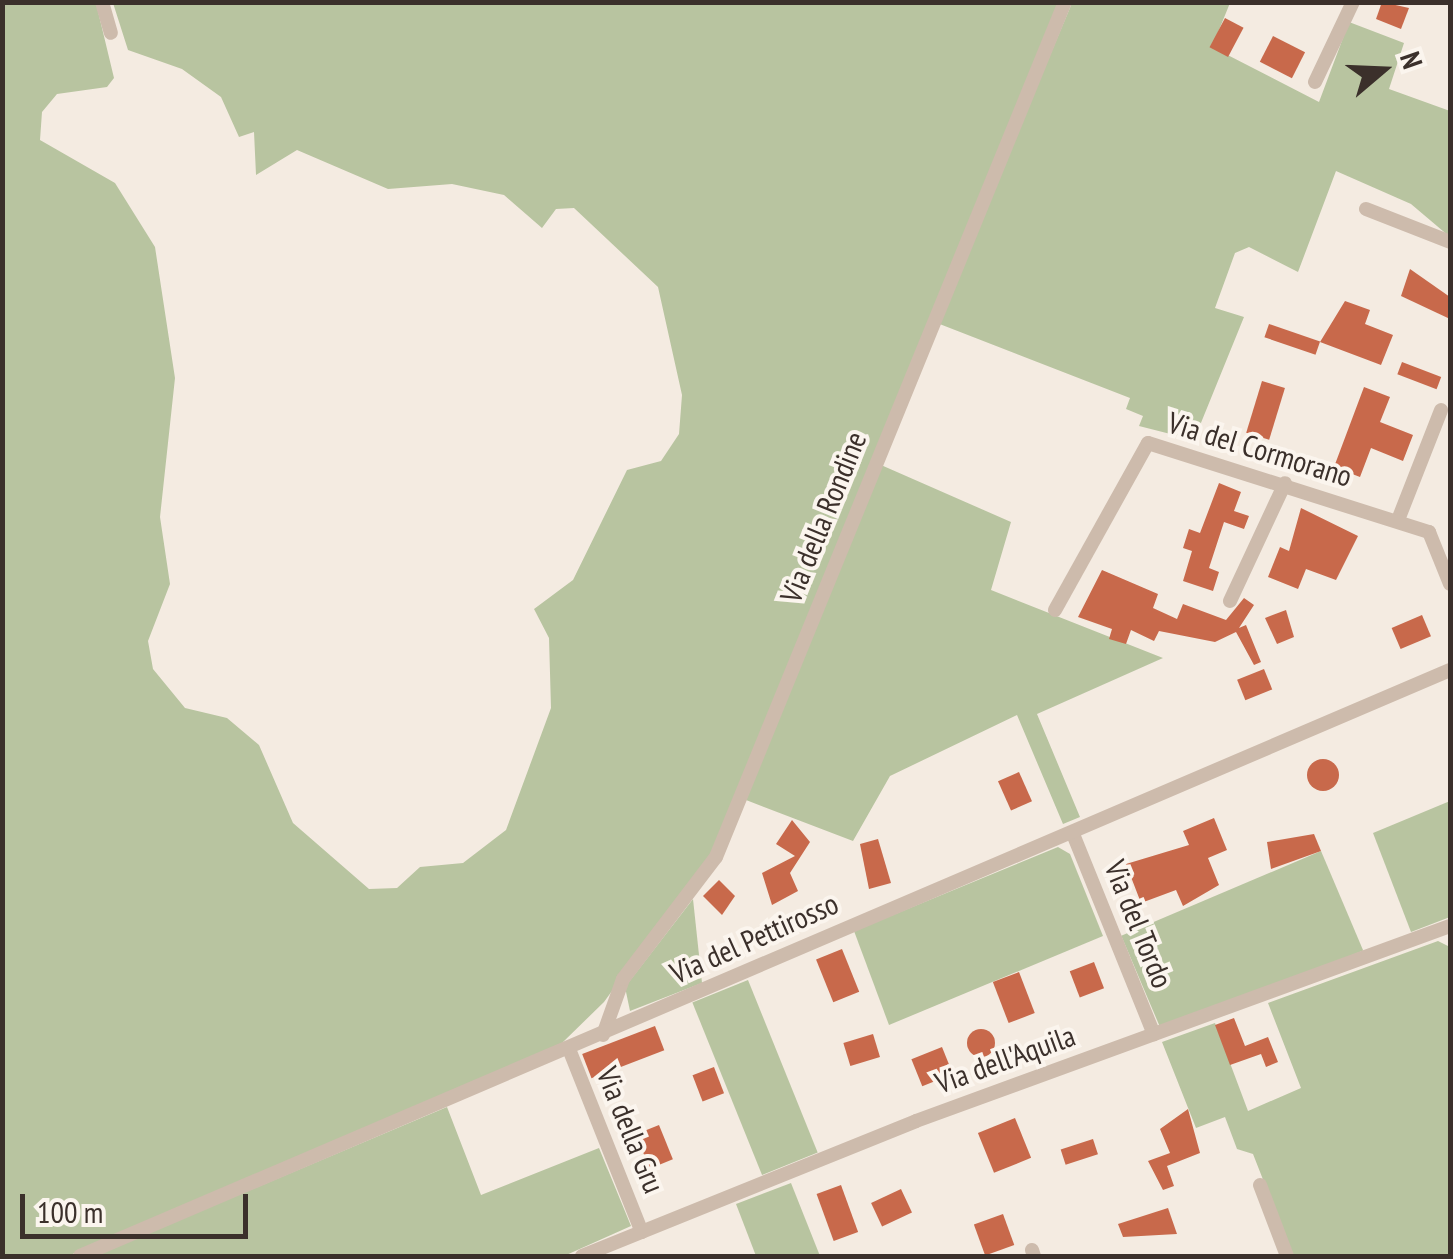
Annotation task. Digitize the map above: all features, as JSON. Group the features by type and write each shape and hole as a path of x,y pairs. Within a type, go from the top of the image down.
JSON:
{"street":[{"path":"102,2 111,33"},
{"name":"Via della Rondine","path":"603,1035 623,979 716,857 1066,2"},
{"path":"1315,82 1353,2"},
{"path":"1366,209 1450,242"},
{"path":"1398,520 1441,410"},
{"name":"Via del Cormorano","path":"1055,610 1148,443 1429,532 1450,584"},
{"path":"1230,601 1285,484"},
{"name":"Via del Pettirosso","path":"80,1256 1450,670"},
{"name":"Via del Tordo","path":"1073,834 1154,1034"},
{"name":"Via dell'Aquila","path":"582,1256 1154,1034 1450,926"},
{"name":"Via della Gru","path":"569,1049 642,1232"},
{"path":"1260,1185 1287,1256"}],"green space":[{"path":"2,3 96,3 114,78 107,87 57,94 42,112 40,140 115,183 155,247 175,378 160,517 170,584 148,641 153,669 185,708 227,718 259,745 293,823 369,889 397,888 420,867 463,863 506,830 551,708 549,638 534,609 573,580 627,470 661,461 679,434 682,395 658,287 574,208 556,209 542,228 504,195 452,184 388,189 297,150 256,175 254,132 239,137 221,97 182,69 128,50 113,3 1058,3 712,852 604,1002 562,1043 68,1256 3,1256"},
{"path":"1072,3 1230,3 1212,47 1319,102 1349,22 1404,43 1389,89 1450,111 1450,237 1411,204 1336,171 1298,272 1249,247 1235,253 1215,308 1244,317 1194,440 1139,426 1143,416 1126,409 1130,398 937,323"},
{"path":"881,465 1011,522 991,590 1163,658 1037,714 1080,817 1063,824 1017,715 890,776 853,841 746,800"},
{"path":"1450,801 1450,917 1411,932 1373,833"},
{"path":"1058,847 1070,854 1103,936 889,1025 854,931"},
{"path":"1321,851 1363,950 1163,1035 1121,936"},
{"path":"693,899 702,983 630,1011 625,987"},
{"path":"1438,941 1450,947 1450,1256 1293,1256 1253,1154 1237,1149 1225,1117 1196,1128 1162,1042 1215,1023 1248,1111 1301,1088 1268,1003"},
{"path":"748,980 818,1152 762,1175 692,1002"},
{"path":"447,1107 481,1195 599,1148 631,1226 564,1256 94,1256"},
{"path":"791,1183 820,1256 756,1256 736,1204"}],"building":[{"path":"1382,2 1409,8 1401,29 1376,19"},
{"path":"1225,18 1244,28 1228,57 1210,47"},
{"path":"1273,36 1305,52 1292,78 1260,62"},
{"path":"1410,269 1450,297 1450,319 1401,296"},
{"path":"1345,301 1370,310 1365,324 1393,335 1381,365 1320,342"},
{"path":"1269,324 1320,342 1316,355 1264,337"},
{"path":"1402,362 1441,377 1437,389 1397,374"},
{"path":"1262,381 1285,388 1269,440 1246,433"},
{"path":"1364,387 1390,397 1380,422 1413,435 1403,461 1371,448 1360,477 1334,467"},
{"path":"1219,483 1241,492 1234,511 1249,516 1244,529 1224,522 1209,568 1219,572 1213,591 1183,581 1192,551 1183,548 1189,529 1200,533"},
{"path":"1301,508 1358,536 1336,580 1306,569 1298,589 1268,577 1280,547 1289,551"},
{"path":"1102,570 1158,594 1153,608 1177,619 1183,604 1226,620 1244,598 1254,605 1239,628 1246,625 1261,662 1254,665 1236,632 1215,642 1159,631 1154,641 1131,630 1126,644 1109,639 1112,629 1078,617"},
{"path":"1286,610 1294,637 1277,644 1265,618"},
{"path":"1422,615 1431,636 1401,649 1392,628"},
{"path":"1264,669 1272,689 1245,700 1237,680"},
{"path":"1323,759 1335,763 1339,775 1335,787 1323,791 1311,787 1307,775 1311,763"},
{"path":"1019,772 1032,801 1011,811 998,781"},
{"path":"1214,818 1227,850 1208,858 1219,885 1183,906 1176,890 1141,903 1126,864 1189,845 1183,831"},
{"path":"792,820 810,842 790,873 798,891 772,905 762,873 795,856 776,844"},
{"path":"1314,834 1321,851 1271,869 1267,842"},
{"path":"878,839 891,883 869,889 860,844"},
{"path":"719,880 735,896 722,915 703,896"},
{"path":"842,949 859,992 833,1002 816,959"},
{"path":"1094,962 1104,988 1080,997 1070,971"},
{"path":"1019,972 1035,1013 1009,1023 993,982"},
{"path":"1234,1018 1245,1046 1268,1037 1278,1062 1266,1067 1261,1054 1230,1065 1215,1025"},
{"path":"655,1026 664,1050 591,1078 582,1054"},
{"path":"981,1029 991,1033 995,1043 991,1053 981,1057 971,1053 967,1043 971,1033"},
{"path":"873,1034 880,1057 850,1066 843,1043"},
{"path":"942,1047 953,1074 922,1086 911,1059"},
{"path":"714,1067 724,1093 703,1101 693,1075"},
{"path":"1188,1109 1200,1153 1167,1166 1174,1186 1163,1190 1148,1161 1170,1153 1160,1129"},
{"path":"1015,1118 1031,1158 994,1173 978,1133"},
{"path":"659,1125 673,1159 650,1169 636,1134"},
{"path":"1093,1139 1098,1154 1066,1165 1061,1150"},
{"path":"841,1185 858,1232 834,1241 817,1194"},
{"path":"901,1189 912,1213 882,1227 871,1203"},
{"path":"1168,1208 1177,1234 1123,1237 1118,1224"},
{"path":"1003,1214 1014,1245 985,1256 974,1225"}]}
